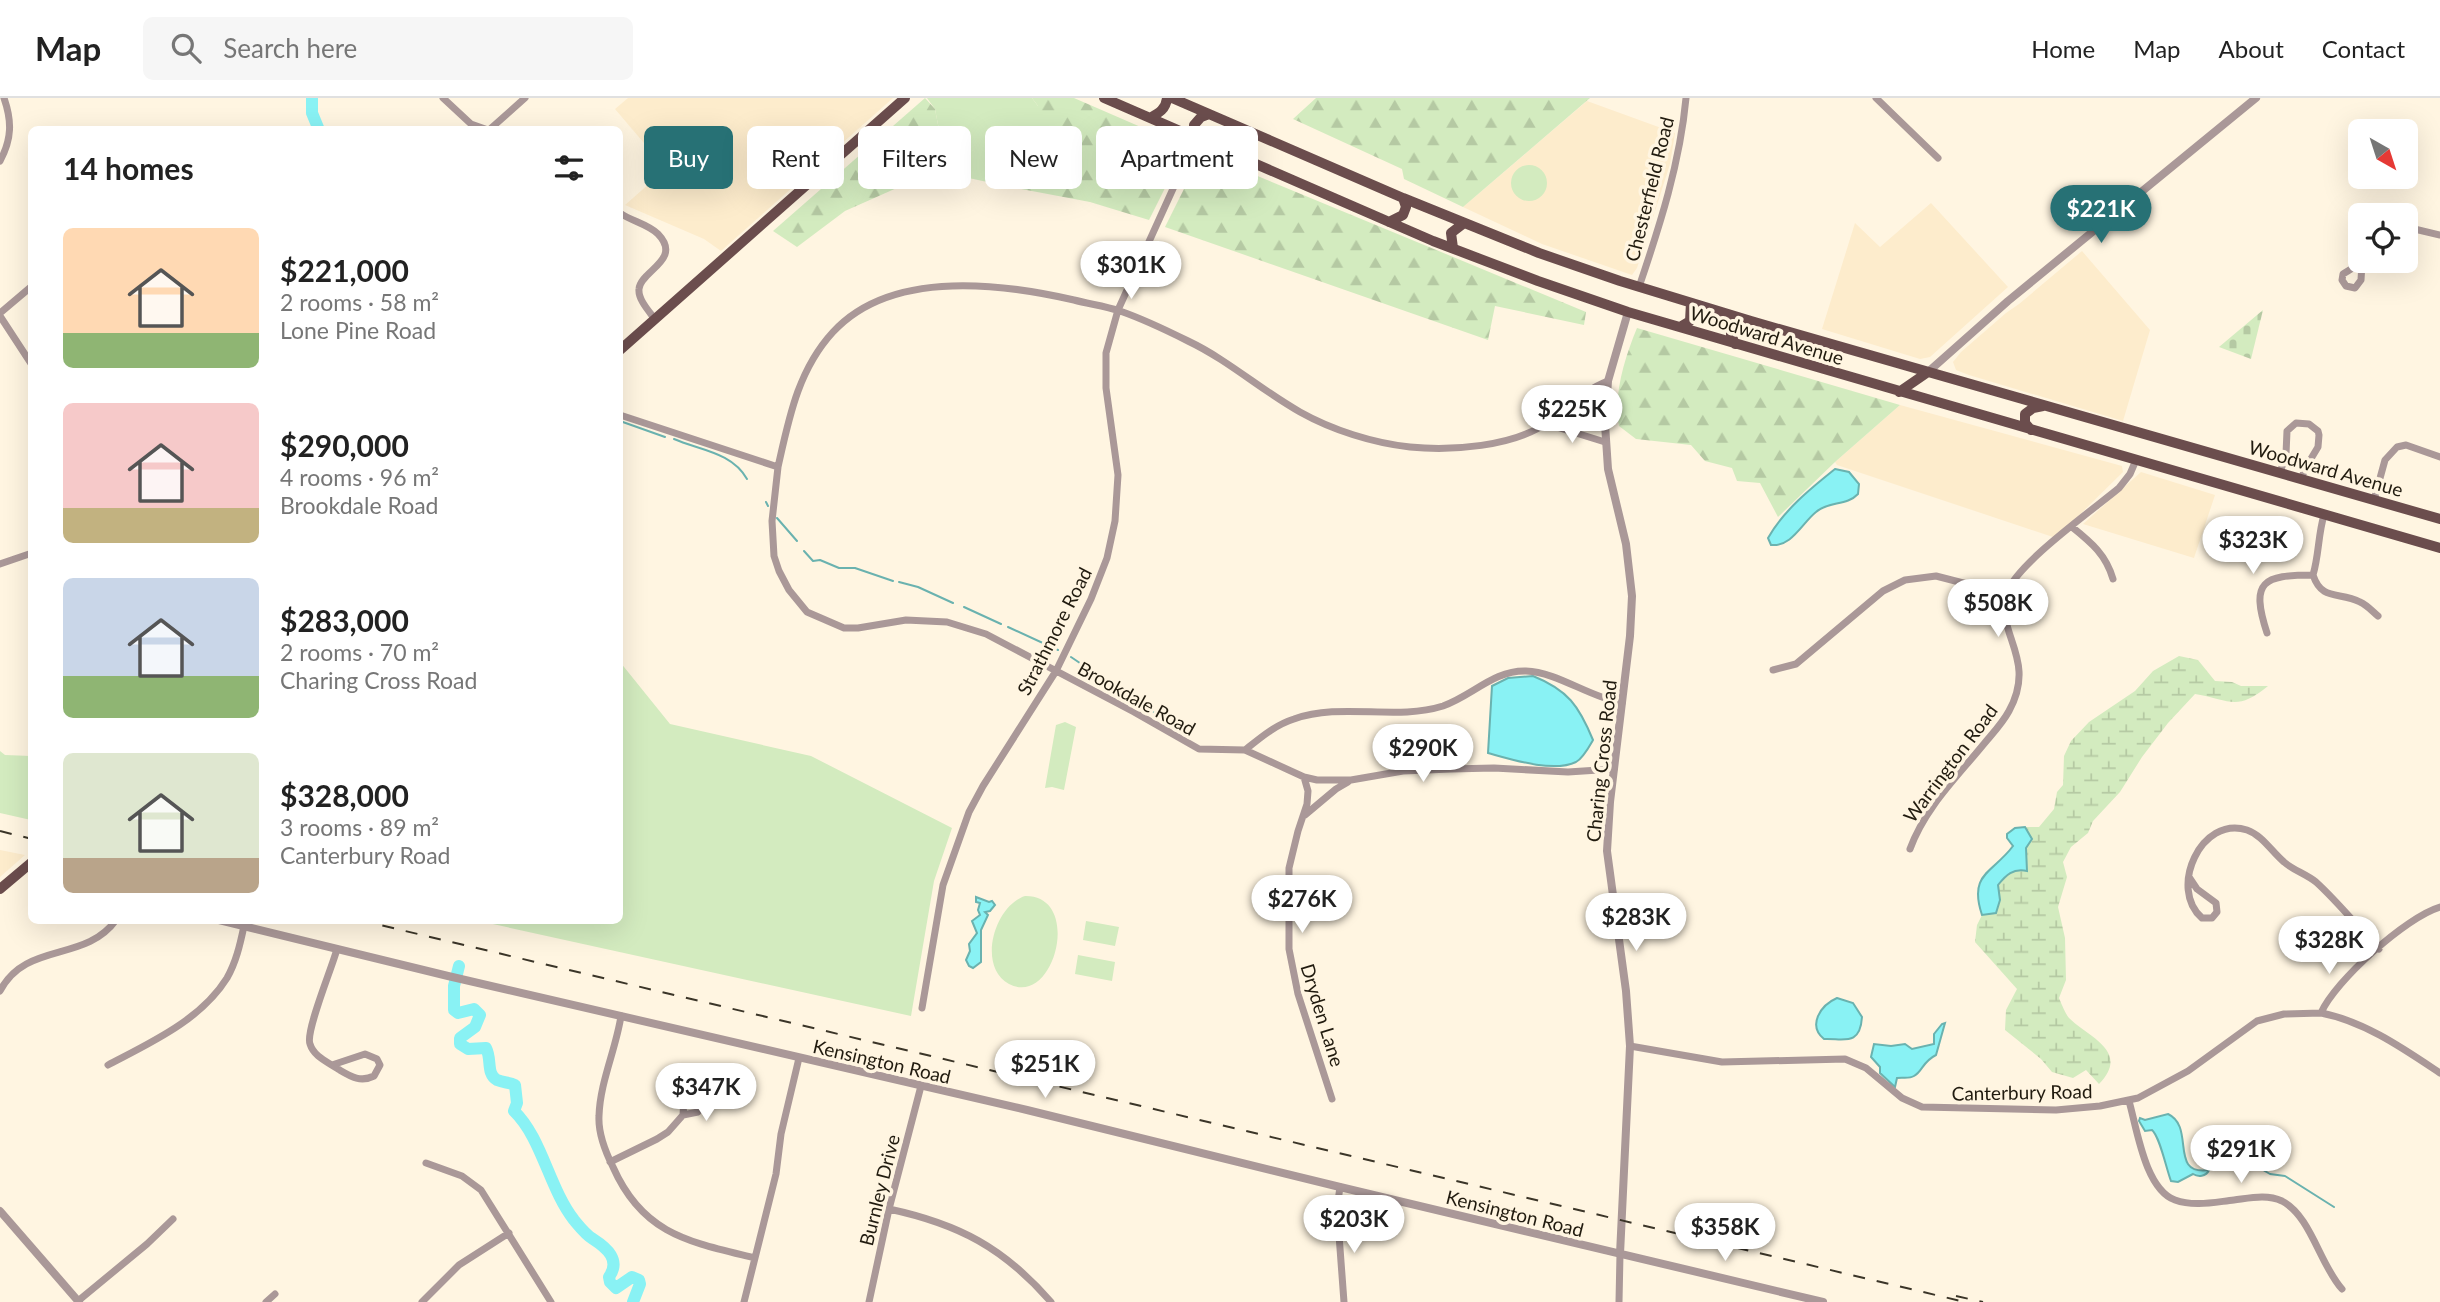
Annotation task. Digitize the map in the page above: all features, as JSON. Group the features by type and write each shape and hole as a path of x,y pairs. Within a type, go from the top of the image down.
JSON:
{"main road":[{"path":"623,347 905,98"},
{"name":"Woodward Avenue","path":"1104,98 1168,126"},
{"path":"1150,118 1160,113 1170,98"},
{"name":"Woodward Avenue","path":"1170,98 1464,223 1639,287 2440,519"},
{"path":"1194,126 1201,117 1209,114"},
{"name":"Woodward Avenue","path":"1258,165 1453,248 1628,312 2440,548"},
{"path":"1389,222 1404,215 1406,207 1403,198"},
{"path":"1453,248 1451,233 1464,223"},
{"path":"1680,327 1690,321 1691,303"},
{"path":"1735,344 1732,330 1746,320"},
{"path":"1899,392 1928,372"},
{"path":"2031,430 2025,423 2025,414 2037,406 2046,406"},
{"path":"0,889 28,869"}],"street":[{"path":"0,161 11,132 4,98"},
{"path":"443,98 471,126"},
{"path":"494,126 525,98"},
{"name":"Chesterfield Road","path":"1639,287 1658,231 1676,163 1686,98"},
{"path":"1876,98 1938,158"},
{"path":"1928,372 2008,301 2256,98"},
{"name":"Strathmore Road","path":"922,1008 941,893 969,812 1056,671 1097,585 1111,542 1118,475 1107,401 1105,362 1108,340 1118,310 1173,189"},
{"path":"623,215 657,233 665,249 662,262 640,284 639,290 642,301 654,318"},
{"path":"2418,230 2440,235"},
{"name":"Brookdale Road","path":"1608,381 1588,391 1547,424 1504,441 1479,447 1413,447 1378,442 1302,413 1204,349 1118,310 1032,291 984,286 919,289 874,303 856,313 835,329 813,358 796,394 778,467 772,521 774,556 779,572 789,590 807,612 844,628 906,620 947,622 986,634 1199,749 1245,750 1304,777 1330,782 1403,771 1494,768 1568,772 1614,769"},
{"path":"28,290 0,315 28,359"},
{"name":"Charing Cross Road","path":"1619,1302 1630,1046 1626,991 1608,869 1608,830 1630,636 1631,580 1605,442 1608,381 1628,312"},
{"path":"623,416 778,467"},
{"path":"2280,473 2286,454 2287,431 2297,423 2309,424 2318,431 2319,441 2301,479"},
{"path":"1547,424 1605,442"},
{"path":"2374,500 2385,460 2397,447 2406,445 2440,457"},
{"path":"1773,670 1796,664 1883,591 1905,580 1937,576 2006,594 2022,569 2125,481 2136,460"},
{"path":"2324,515 2318,535 2318,556 2313,575 2319,587 2327,594 2360,601 2378,615"},
{"path":"2072,527 2099,549 2113,579"},
{"path":"0,564 28,554"},
{"path":"2267,633 2259,601 2261,590 2266,583 2283,576 2313,575"},
{"name":"Warrington Road","path":"1910,849 1919,826 2001,723 2017,694 2020,671 2007,619 2006,594"},
{"path":"1245,750 1271,730 1301,716 1408,711 1442,706 1489,681 1516,671 1546,674 1604,699 1622,703"},
{"name":"Dryden Lane","path":"1304,777 1308,791 1304,816 1289,869 1289,949 1298,994 1332,1099"},
{"path":"1304,816 1351,780"},
{"path":"2189,877 2197,889 2216,902 2218,910 2212,918 2202,918 2194,908 2189,892 2189,877 2194,857 2207,841 2228,830 2248,830 2258,836 2285,864 2316,882 2379,949"},
{"path":"2321,1013 2337,987 2379,949 2414,919 2440,906"},
{"path":"0,990 6,979 25,963 89,943 113,924"},
{"name":"Kensington Road","path":"236,924 1027,1110 1824,1302"},
{"path":"108,1065 162,1036 218,990 233,966 244,926"},
{"path":"332,1065 365,1054 377,1059 380,1065 374,1076 361,1080 350,1076 332,1065 317,1055 310,1046 310,1029 337,949"},
{"name":"Canterbury Road","path":"1630,1046 1729,1063 1844,1059 1870,1070 1898,1095 1914,1104 1935,1109 1972,1107 2042,1110 2129,1101 2181,1075 2257,1021 2284,1014 2321,1013 2346,1020 2374,1033 2440,1073"},
{"path":"621,1016 599,1112 600,1134 610,1162 629,1197 656,1224 685,1240 755,1258"},
{"path":"744,1302 776,1174 782,1126 799,1058"},
{"name":"Burnley Drive","path":"869,1302 889,1209 921,1086"},
{"path":"2129,1101 2149,1171 2164,1194 2179,1201 2196,1203 2261,1197 2282,1202 2300,1218 2329,1273 2342,1289"},
{"path":"610,1162 668,1132 683,1115"},
{"path":"426,1163 457,1174 476,1185 551,1302"},
{"path":"1340,1187 1337,1209 1344,1302"},
{"path":"889,1209 936,1220 988,1244 1018,1267 1051,1302"},
{"path":"0,1211 78,1301 173,1219"},
{"path":"422,1302 459,1265 509,1233"},
{"path":"266,1302 275,1294"}],"shaded area":[{"path":"628,98 893,98 862,126 858,126 844,142 844,126 747,126 747,189 791,189 721,251 704,239 625,205 644,188 733,189 733,126 644,126 644,143 615,109"},
{"path":"1587,101 1675,133 1670,164 1637,268 1632,275 1542,244 1463,207"},
{"path":"1931,203 2008,287 1930,357 1920,359 1822,329 1855,223 1880,247"},
{"path":"2082,251 2150,330 2123,421 1969,375 1956,370 1953,362 2006,313"},
{"path":"1900,405 2122,466 2123,472 2056,538 1837,465 1835,462"},
{"path":"2141,472 2215,495 2194,558 2083,524"},
{"path":"0,850 25,855 0,877"}],"green space":[{"path":"925,98 935,109 938,126 893,126"},
{"path":"927,98 1032,98 1038,106 1038,126 985,126 985,167 971,150 971,126 938,126 935,109"},
{"path":"1032,98 1074,98 1138,126 1096,126 1096,189 1164,189 1149,220 1090,202 1022,189 1082,189 1082,126 1038,126 1038,106"},
{"path":"1316,98 1590,98 1463,207 1404,179 1402,169 1293,119"},
{"path":"971,150 976,152 985,168 971,164"},
{"path":"858,157 858,189 894,189 845,211 797,247 773,231 821,189 844,189 844,169"},
{"path":"971,163 985,168 985,182 971,178"},
{"path":"1529,165 1542,170 1547,183 1542,196 1529,201 1516,196 1511,183 1516,170"},
{"path":"1258,176 1586,312 1584,325 1495,306 1488,340 1165,227 1184,189 1258,189"},
{"path":"2263,310 2251,359 2219,347"},
{"path":"1637,328 1900,405 1778,517 1760,483 1737,481 1732,468 1705,461 1691,445 1636,439 1619,426 1619,389 1624,363"},
{"path":"2179,656 2198,660 2215,681 2232,682 2241,686 2268,686 2240,702 2195,694 2168,723 2120,792 2093,821 2088,833 2071,847 2063,862 2067,877 2058,907 2065,938 2066,980 2059,998 2069,1018 2109,1054 2108,1072 2099,1084 2086,1070 2073,1078 2052,1072 2041,1059 2005,1030 2006,1010 2017,989 1975,942 1977,925 1982,915 1996,913 2000,900 1998,885 2001,881 2014,871 2026,871 2026,848 2032,839 2025,827 2039,827 2054,809 2057,792 2063,785 2064,756 2071,741 2089,722 2135,691 2153,671"},
{"path":"623,666 670,724 811,756 952,828 934,881 911,1016 493,924 623,924"},
{"path":"1065,722 1076,727 1064,790 1045,788 1056,725"},
{"path":"0,751 5,755 28,756 28,819 0,813"},
{"path":"1025,896 1043,900 1053,913 1058,930 1056,949 1050,966 1039,980 1025,987 1009,984 999,976 992,951 993,937 1005,912 1014,902"},
{"path":"1086,921 1119,927 1115,946 1083,940"},
{"path":"1078,955 1115,962 1112,981 1075,974"}],"water":[{"path":"1835,469 1849,472 1859,484 1858,494 1854,498 1826,506 1791,538 1778,545 1771,545 1768,538 1782,518 1807,492"},
{"path":"1533,676 1564,693 1583,718 1593,740 1576,762 1544,766 1488,753 1492,686 1508,678"},
{"path":"2025,827 2032,839 2026,848 2027,871 2014,871 2004,878 1998,885 2000,900 1996,913 1982,915 1978,901 1980,882 2013,846 2007,834 2015,828"},
{"path":"976,897 992,901 995,905 985,912 988,915 981,930 981,962 973,968 966,960 970,951 969,944 977,933 972,921 980,915 980,903 976,902"},
{"path":"1837,998 1853,1003 1862,1017 1861,1027 1854,1037 1849,1039 1824,1039 1819,1034 1816,1022 1821,1010"},
{"path":"1945,1023 1936,1055 1917,1074 1897,1078 1895,1087 1880,1073 1880,1067 1871,1057 1874,1044 1905,1044 1912,1049 1934,1044 1934,1034"},
{"path":"2168,1114 2176,1120 2180,1129 2189,1166 2197,1170 2209,1170 2206,1174 2193,1174 2178,1182 2171,1181 2155,1134 2152,1130 2145,1131 2139,1121 2140,1118 2145,1120"}],"waterway":[{"path":"312,98 312,113 317,126"},
{"path":"623,422 665,437"},
{"path":"674,439 724,457 741,470 747,479"},
{"path":"766,502 768,506"},
{"path":"777,518 797,541"},
{"path":"804,551 813,561 820,560 839,568 855,568 893,581"},
{"path":"899,582 918,587 953,603"},
{"path":"964,607 1001,624"},
{"path":"1008,627 1058,650"},
{"path":"1071,657 1099,676"},
{"path":"1105,680 1137,701"},
{"path":"1142,705 1170,722"},
{"path":"1177,728 1187,735"},
{"path":"459,966 454,986 454,1010 458,1013 474,1009 480,1015 475,1027 460,1038 460,1044 468,1049 486,1048 491,1074 500,1081 515,1085 517,1103 514,1111 532,1135 565,1207 583,1230 611,1255 614,1265 609,1277 610,1282 616,1288 632,1277 639,1280 633,1302"},
{"path":"2209,1170 2216,1162 2251,1163 2270,1174 2285,1176 2334,1207"}],"railway":[{"path":"0,831 28,838"},
{"path":"376,924 1965,1302"},
{"path":"1956,1296 1983,1302"}]}
